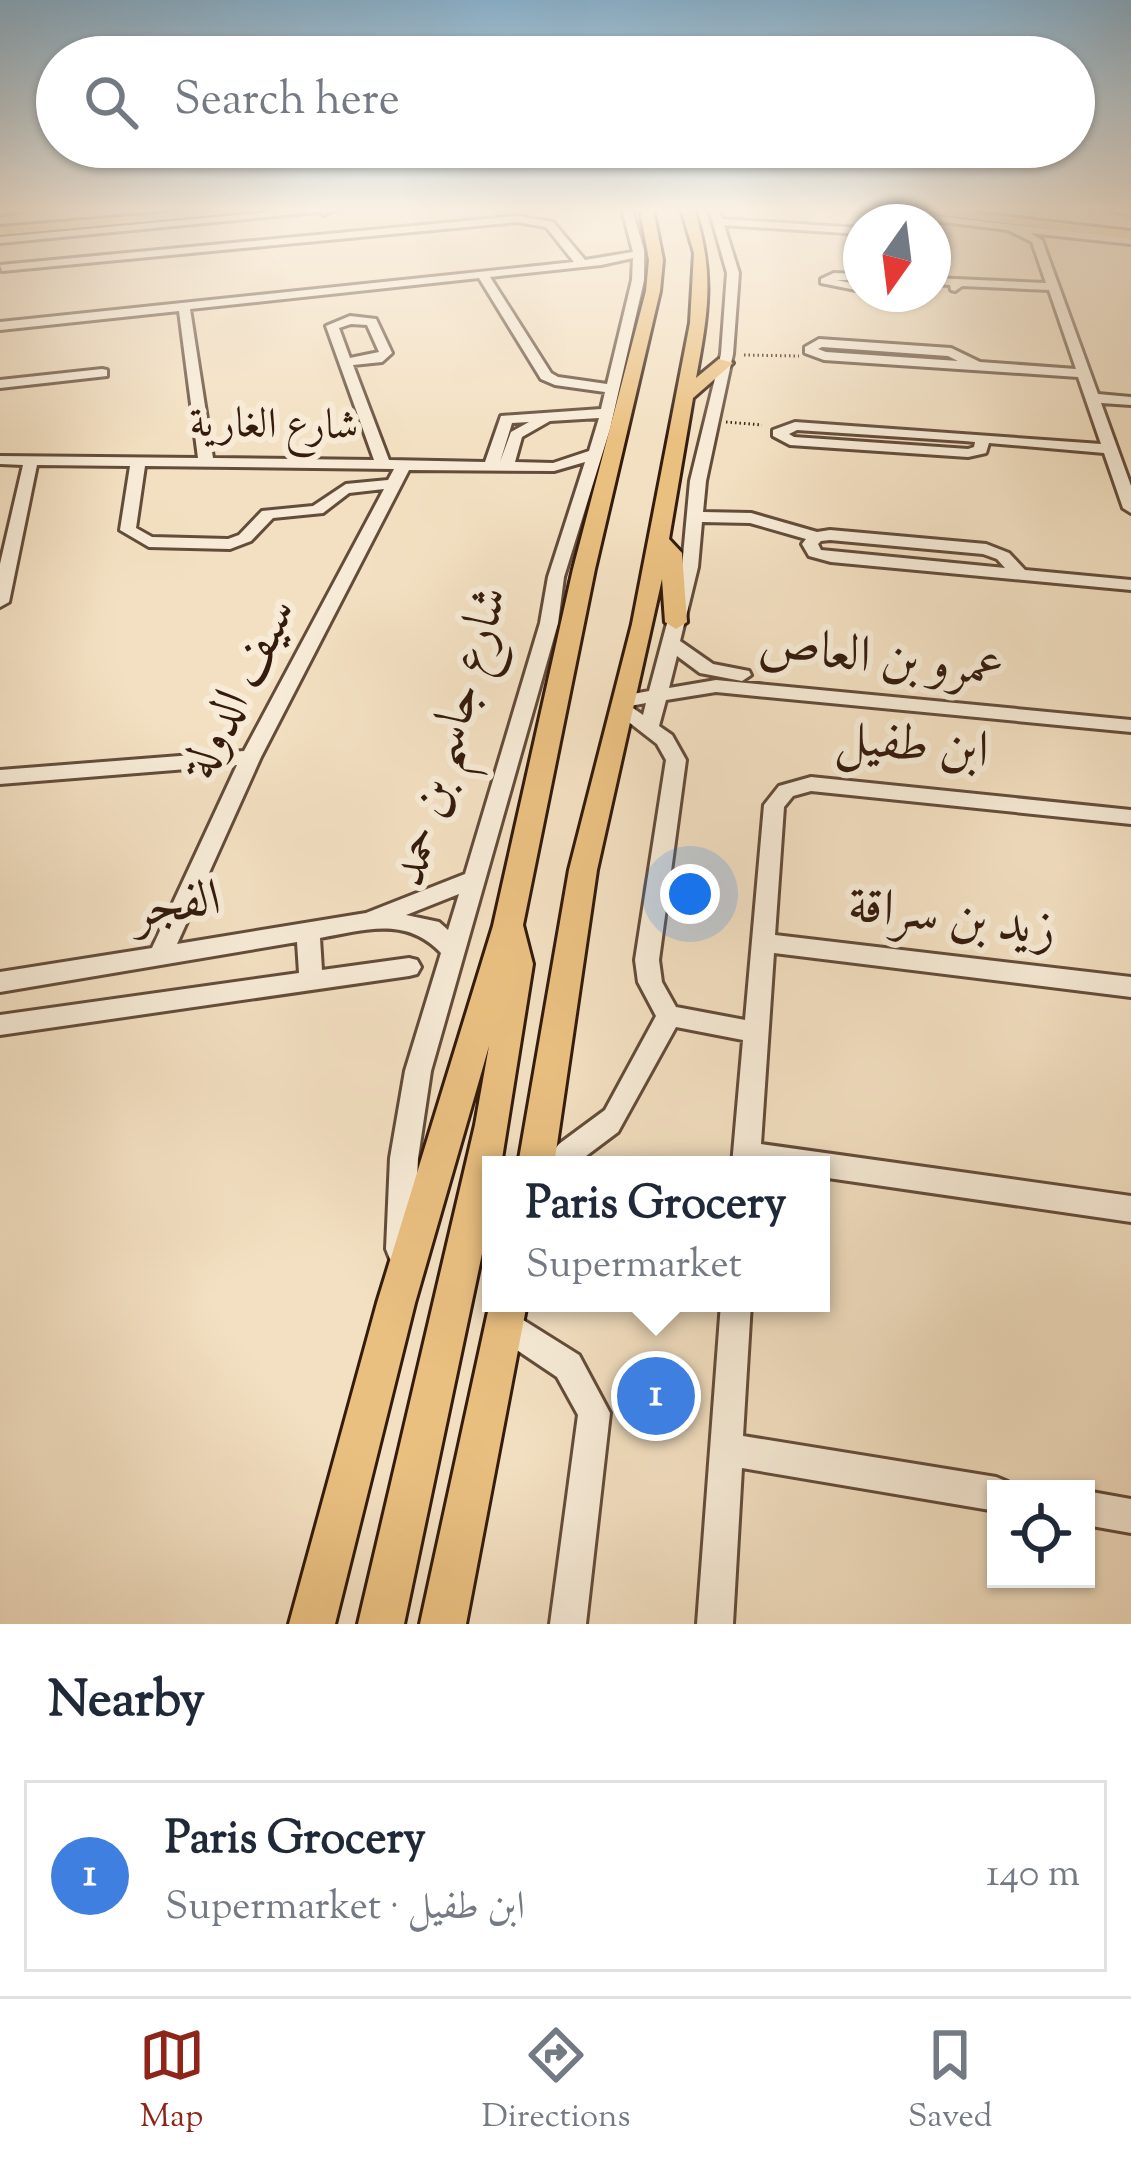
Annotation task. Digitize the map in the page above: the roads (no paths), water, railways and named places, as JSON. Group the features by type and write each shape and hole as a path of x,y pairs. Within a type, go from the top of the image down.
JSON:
{"main road":[{"name":"شارع جاسم بن حمد","path":"310,1624 396,1303 508,926 611,420 654,285"},
{"path":"673,459 661,426 683,285"},
{"path":"537,1156 583,869 660,534 700,285"},
{"path":"684,397 726,359"},
{"path":"574,534 584,569"},
{"path":"660,534 671,554 674,633"},
{"path":"485,1156 518,964 508,926"},
{"path":"381,1624 482,1170"},
{"path":"443,1624 506,1313"},
{"path":"454,1624 468,1493"}],"street":[{"path":"0,326 392,285"},
{"path":"489,285 546,376 613,389"},
{"name":"شارع جاسم بن حمد","path":"396,1303 412,1096 549,623 556,577 574,534 595,454 611,420 635,285"},
{"path":"650,728 691,566 694,517 726,359 732,285"},
{"path":"1011,285 1053,287 1131,508"},
{"path":"184,307 206,462"},
{"path":"809,350 820,355 1084,373"},
{"path":"347,362 394,465"},
{"path":"0,384 102,374"},
{"path":"1092,398 1131,400"},
{"path":"499,466 505,441 529,425 557,415 611,420"},
{"path":"786,426 1110,448"},
{"name":"شارع الغارية","path":"0,460 547,466 576,463 595,454"},
{"path":"0,602 32,460"},
{"path":"138,461 128,530 149,542 230,544 245,538 268,514 317,510 335,490 349,486 393,485"},
{"name":"سيف الدولة","path":"160,956 251,757 393,485 394,465"},
{"name":"شارع الغارية","path":"547,466 587,484"},
{"path":"694,517 751,518 816,537 993,550 1019,574 1131,585"},
{"name":"عمرو بن العاص","path":"674,633 707,669 812,688 1131,726"},
{"name":"عمرو بن العاص","path":"623,705 705,686 812,688 1131,712"},
{"path":"563,1156 572,1145 610,1124 623,1109 668,1016 650,982 647,960 676,760 665,740 623,705"},
{"path":"0,777 251,757"},
{"name":"ابن طفيل","path":"747,1156 774,805 786,791 811,784 1131,817"},
{"name":"الفجر","path":"0,982 369,921 471,880"},
{"name":"الفجر","path":"369,921 419,924 441,935 451,949"},
{"path":"308,931 310,978"},
{"name":"زيد بن سراقة","path":"764,943 1131,986"},
{"path":"0,1025 409,967"},
{"path":"40,1018 44,975"},
{"path":"668,1016 757,1032"},
{"path":"830,1171 1131,1209"},
{"path":"715,1624 735,1312"},
{"path":"506,1313 568,1366 594,1413 568,1624"},
{"path":"725,1449 987,1493"},
{"path":"1095,1510 1131,1516"}],"place":[{"name":"Paris Grocery","path":"656,1396"}]}
